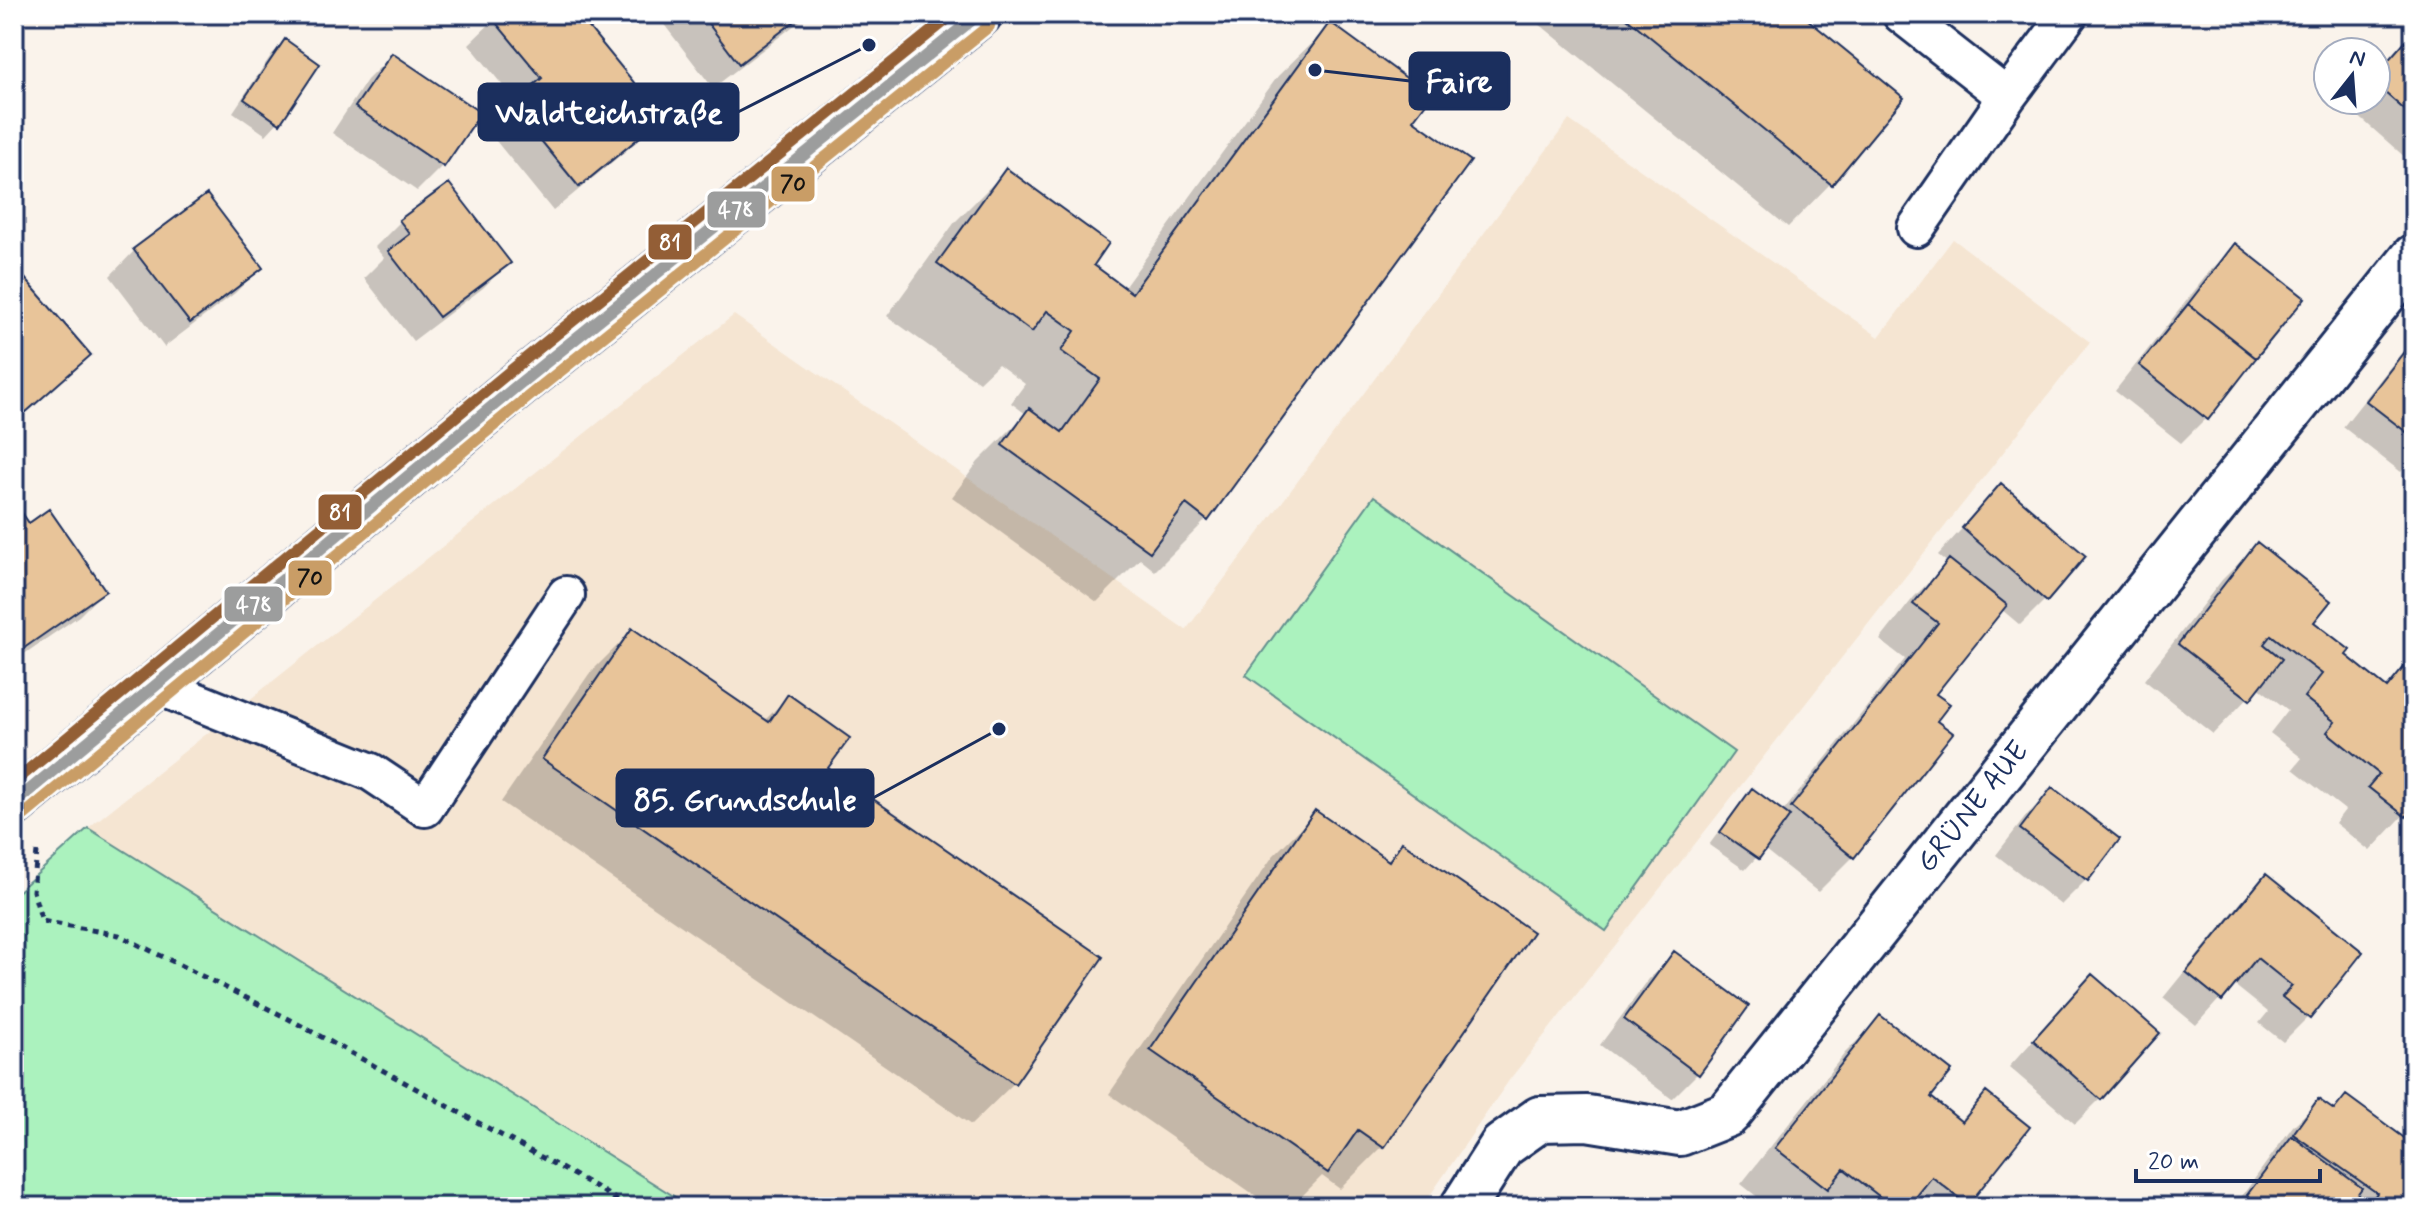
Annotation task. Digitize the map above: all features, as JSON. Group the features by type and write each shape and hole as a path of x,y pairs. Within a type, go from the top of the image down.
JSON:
{"street":[{"path":"14,803 530,375 979,14"},
{"name":"GRÜNE AUE","path":"1463,1207 1502,1146 1540,1119 1587,1118 1680,1133 1728,1114 2414,257"}],"lane":[{"path":"1901,14 2007,97"},
{"path":"1916,228 2069,14"},
{"path":"156,685 371,772 425,808 566,595"}],"path":[{"path":"38,847 33,891 42,921 119,935 287,1018 628,1207"}],"shaded area":[{"path":"1569,120 1879,337 1953,239 2090,342 1510,1079 1422,1207 691,1207 88,828 734,315 1186,630"}],"green space":[{"path":"1374,496 1734,752 1606,931 1246,675"},
{"path":"88,828 691,1207 14,1207 14,895"}],"building":[{"path":"497,14 578,14 663,118 579,187 511,104 542,78 492,18"},
{"path":"701,14 804,14 739,64"},
{"path":"1622,14 1801,14 1904,98 1832,185"},
{"path":"1330,22 1431,96 1413,120 1471,161 1208,521 1186,504 1150,552 1002,445 1029,408 1062,432 1100,379 1061,351 1075,331 1047,311 1032,332 937,263 1006,168 1109,243 1094,265 1132,293"},
{"path":"2414,31 2414,118 2392,99 2392,56"},
{"path":"285,39 320,64 280,124 244,99"},
{"path":"392,53 481,113 444,167 355,107"},
{"path":"449,183 511,263 439,317 388,251 410,234 399,220"},
{"path":"207,194 263,268 190,323 133,249"},
{"path":"2235,243 2305,298 2256,358 2188,304"},
{"path":"17,269 91,355 25,413 14,400 14,272"},
{"path":"2188,304 2256,358 2208,420 2139,365"},
{"path":"2414,339 2414,438 2366,401"},
{"path":"2001,483 2086,556 2047,602 1962,528"},
{"path":"14,501 29,523 49,509 106,591 17,653 14,649"},
{"path":"2257,542 2331,601 2314,622 2350,650 2346,655 2387,688 2404,667 2414,674 2414,807 2406,817 2368,787 2379,774 2327,732 2335,722 2304,697 2322,674 2271,635 2264,644 2282,659 2250,700 2178,644"},
{"path":"1949,559 2007,605 1936,694 1950,704 1937,721 1953,733 1854,858 1791,807 1938,623 1913,604"},
{"path":"632,628 769,722 788,694 850,738 828,768 1103,957 1015,1084 542,759"},
{"path":"2052,787 2120,839 2088,881 2020,829"},
{"path":"1752,788 1790,816 1759,859 1720,832"},
{"path":"1315,810 1389,861 1402,842 1533,932 1384,1148 1358,1130 1328,1173 1150,1050"},
{"path":"2266,874 2363,952 2310,1019 2282,997 2292,986 2257,958 2222,1001 2186,972"},
{"path":"1674,951 1749,1006 1699,1075 1624,1019"},
{"path":"2092,974 2160,1033 2101,1100 2033,1040"},
{"path":"1880,1015 1952,1071 1931,1097 1962,1122 1986,1092 2030,1127 1968,1205 1932,1177 1908,1207 1893,1207 1844,1169 1828,1189 1775,1148"},
{"path":"2346,1095 2414,1145 2414,1207 2367,1207 2377,1193 2293,1134 2318,1099 2334,1110"},
{"path":"2292,1136 2362,1188 2348,1207 2262,1207 2247,1195"}],"transit line":[{"name":"81","path":"14,782 508,373 953,14"},
{"name":"478","path":"14,803 518,385 979,14"},
{"name":"70","path":"24,815 528,397 989,26"}],"place":[{"name":"Waldteichstraße","path":"869,45"},
{"name":"Faire","path":"1315,70"},
{"name":"85. Grundschule","path":"999,729"}]}
